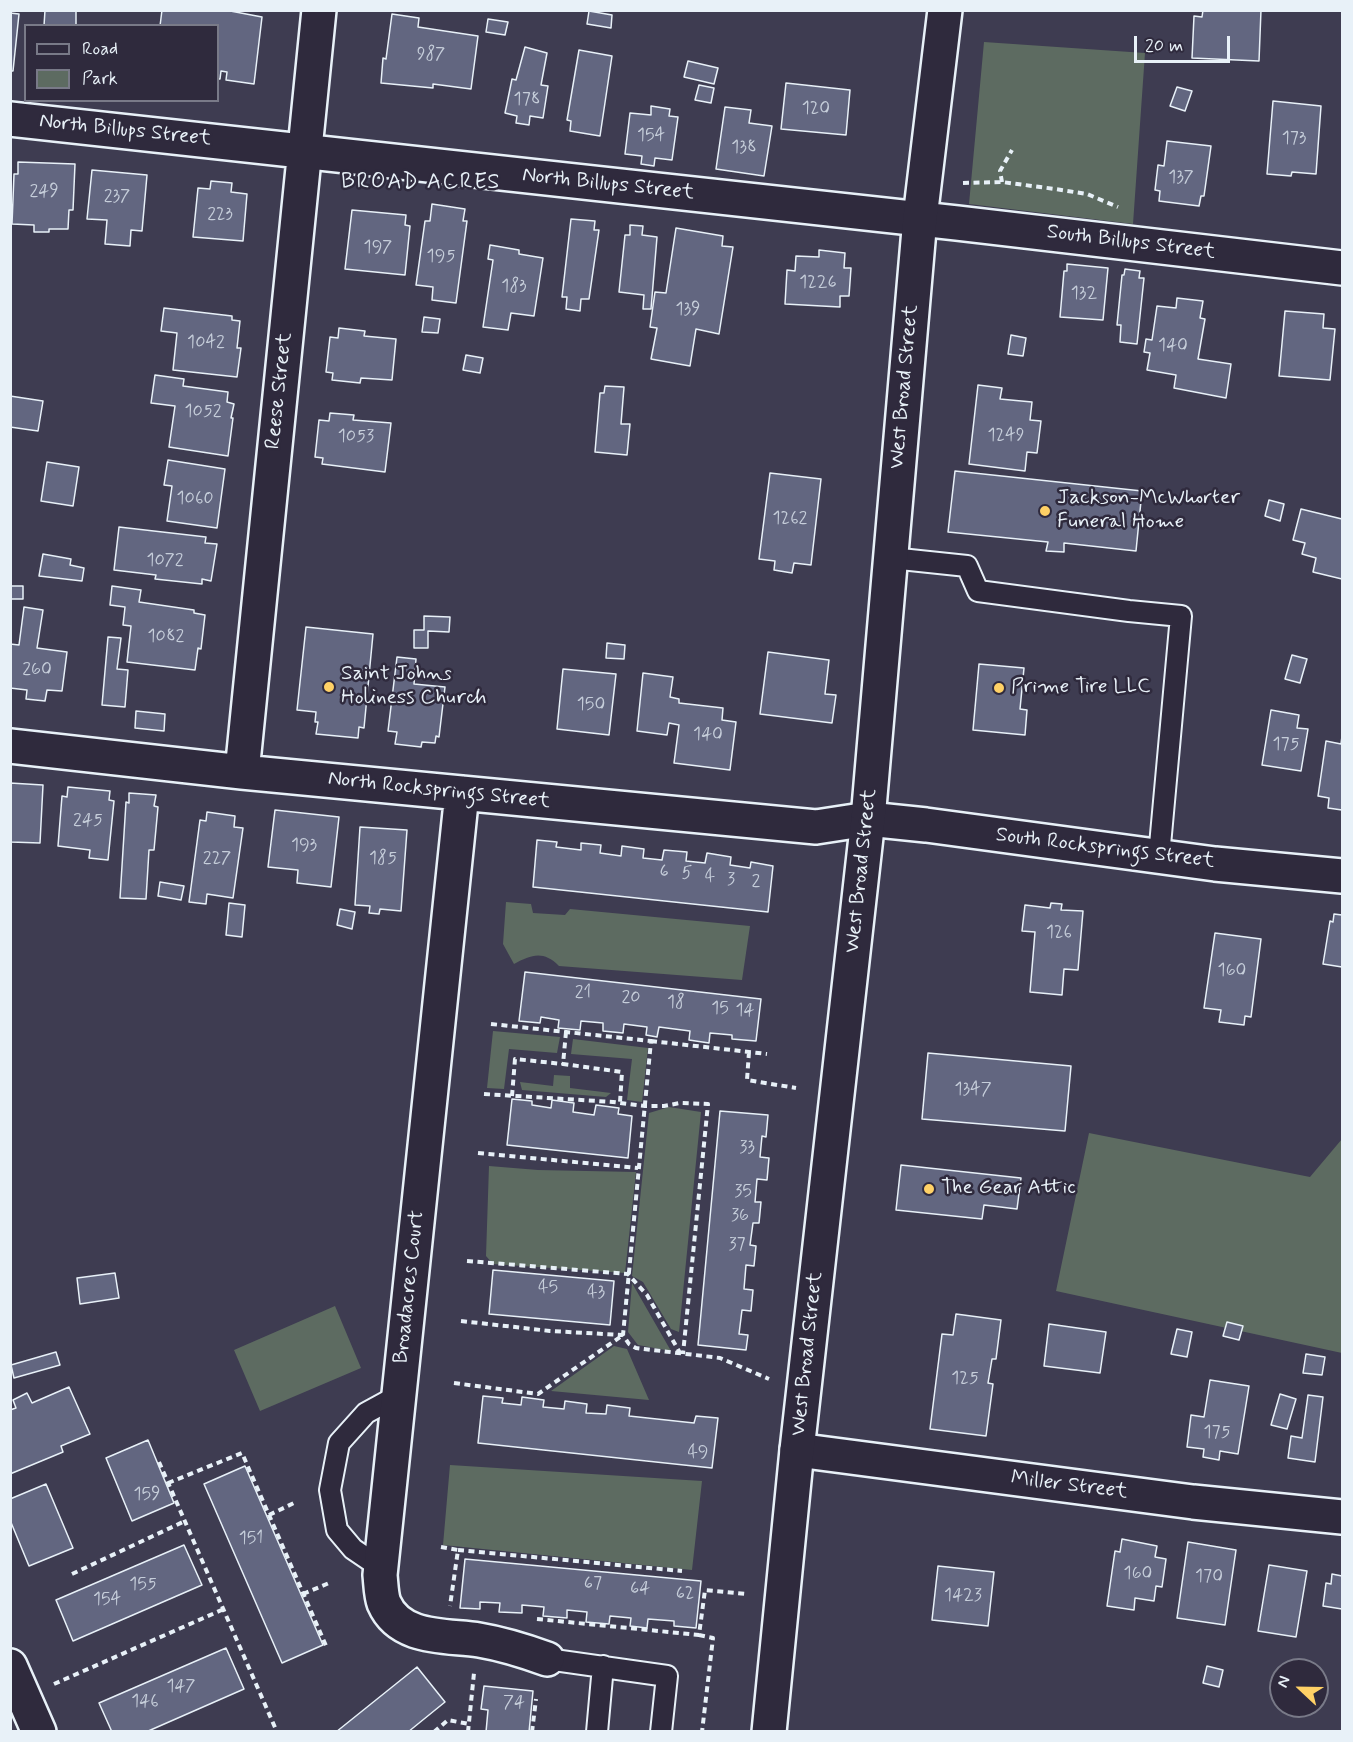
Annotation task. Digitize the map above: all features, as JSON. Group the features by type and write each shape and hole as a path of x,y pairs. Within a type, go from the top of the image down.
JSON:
{"street":[{"name":"Reese Street","path":"242,771 319,10"},
{"name":"West Broad Street","path":"769,1731 797,1450 868,819 920,218 945,10"},
{"name":"North Billups Street","path":"10,119 920,218"},
{"name":"South Billups Street","path":"920,218 1342,268"},
{"name":"North Rocksprings Street","path":"10,746 816,827 868,819"},
{"name":"Broadacres Court","path":"462,793 381,1568 381,1591 384,1604 403,1626 417,1632 503,1644 547,1659"},
{"name":"South Rocksprings Street","path":"868,819 1159,856 1342,876"},
{"name":"Miller Street","path":"797,1450 1192,1502 1342,1517"},
{"path":"10,1666 39,1731"}],"lane":[{"path":"891,558 967,566 978,591 1181,616 1159,856"},
{"path":"381,1568 353,1549 337,1530 330,1490 339,1443 366,1413 399,1395"},
{"path":"547,1659 667,1676 661,1731"},
{"path":"597,1731 603,1666"}],"path":[{"path":"1002,183 1000,171 1012,150"},
{"path":"963,183 1002,183 1087,194 1107,204 1127,209"},
{"path":"491,1024 767,1054"},
{"path":"563,1064 566,1032"},
{"path":"651,1041 623,1335 629,1344 636,1348 720,1358 769,1379"},
{"path":"749,1052 747,1080 796,1088"},
{"path":"512,1096 515,1059 622,1072 620,1102"},
{"path":"484,1094 620,1102 645,1106 680,1103 708,1104 682,1354"},
{"path":"478,1153 638,1168"},
{"path":"466,1261 628,1274 647,1295 682,1354"},
{"path":"461,1321 550,1331 623,1335"},
{"path":"454,1383 538,1394 623,1335"},
{"path":"168,1483 242,1452 327,1648"},
{"path":"159,1462 277,1731"},
{"path":"269,1515 294,1503"},
{"path":"72,1574 185,1521"},
{"path":"441,1548 682,1571"},
{"path":"443,1609 450,1610 458,1550"},
{"path":"303,1594 329,1583"},
{"path":"699,1635 705,1590 747,1594"},
{"path":"50,1686 224,1610"},
{"path":"533,1618 713,1638 702,1731"},
{"path":"468,1731 474,1672"},
{"path":"532,1731 536,1699"},
{"path":"434,1731 448,1720 469,1724"}],"green space":[{"path":"984,42 1145,53 1133,224 969,204"},
{"path":"506,902 531,904 533,913 565,915 570,909 750,926 742,980 559,966 542,956 531,956 514,964 503,944"},
{"path":"493,1031 560,1037 557,1053 509,1049 504,1089 487,1088"},
{"path":"573,1039 648,1048 642,1102 627,1100 632,1059 571,1054"},
{"path":"554,1075 570,1076 570,1088 611,1093 606,1097 522,1090 520,1082 553,1086"},
{"path":"669,1107 701,1112 679,1332 671,1329 643,1282 632,1276 649,1113"},
{"path":"1089,1133 1310,1177 1342,1139 1342,1353 1056,1291"},
{"path":"489,1166 538,1170 636,1172 625,1273 493,1264 486,1256"},
{"path":"632,1283 671,1351 638,1345 628,1332"},
{"path":"335,1306 361,1368 260,1411 234,1350"},
{"path":"614,1346 627,1349 649,1400 551,1391"},
{"path":"450,1465 702,1481 692,1570 443,1545"}],"building":[{"path":"45,10 76,10 76,24 44,24"},
{"path":"162,10 225,10 262,17 254,84 226,80 227,72 221,71 219,79 219,24 160,24"},
{"path":"1203,10 1261,10 1259,61 1192,58 1194,16 1202,17"},
{"path":"589,11 612,15 611,28 587,24"},
{"path":"10,13 19,14 13,71 10,71"},
{"path":"392,14 419,18 418,27 478,36 471,89 433,84 433,88 381,83 383,58 386,59"},
{"path":"488,19 508,22 505,35 486,32"},
{"path":"525,47 547,53 541,85 548,86 543,118 530,116 529,125 516,123 517,116 505,113 512,79 516,80"},
{"path":"579,50 612,56 600,136 570,131 571,121 567,120"},
{"path":"688,61 718,68 714,84 684,77"},
{"path":"786,83 850,90 846,135 781,129"},
{"path":"699,85 714,88 711,103 695,100"},
{"path":"1177,87 1192,91 1185,111 1170,106"},
{"path":"1273,101 1321,106 1316,174 1292,172 1291,176 1267,174"},
{"path":"651,106 670,109 669,116 678,117 672,160 655,158 654,166 641,164 642,156 625,154 630,113 651,115"},
{"path":"725,107 751,110 749,123 772,126 764,176 716,169"},
{"path":"1167,141 1211,146 1204,196 1201,196 1199,206 1159,201 1160,191 1155,190 1158,165 1164,166"},
{"path":"18,162 75,164 73,210 69,210 68,229 34,232 34,225 12,224 14,174 18,174"},
{"path":"92,170 147,175 142,231 131,230 130,246 105,244 107,220 87,219"},
{"path":"211,181 232,183 231,192 247,194 243,241 193,237 198,188 210,189"},
{"path":"432,204 465,209 463,221 467,221 456,303 432,300 433,287 416,285 425,221 430,221"},
{"path":"352,210 406,215 405,225 410,226 405,275 345,269"},
{"path":"571,219 595,221 594,230 599,230 589,299 581,299 580,311 566,309 567,297 562,297"},
{"path":"630,225 643,226 642,235 657,237 651,309 643,309 644,295 619,292 625,235 630,235"},
{"path":"676,228 723,236 722,246 733,247 719,334 696,329 690,366 651,359 657,328 650,327 655,292 666,293"},
{"path":"490,245 519,250 519,254 543,258 534,316 511,313 508,330 483,327 493,260 488,259"},
{"path":"819,250 845,253 844,268 851,268 849,296 840,296 840,307 785,304 787,270 795,271 796,256 819,257"},
{"path":"1067,264 1108,268 1103,320 1060,317 1064,271 1067,271"},
{"path":"1125,269 1140,271 1139,278 1144,278 1137,344 1120,342 1121,325 1117,325 1122,275"},
{"path":"1177,298 1203,301 1200,318 1205,319 1198,359 1231,364 1226,398 1174,388 1176,375 1147,370 1150,353 1144,352 1146,339 1152,340 1157,306 1176,308"},
{"path":"164,308 232,316 232,320 240,321 237,348 241,348 237,377 173,370 177,333 161,331"},
{"path":"1285,311 1324,314 1323,328 1335,329 1330,380 1279,376"},
{"path":"424,317 440,319 438,333 422,332"},
{"path":"339,328 365,331 364,336 396,339 392,380 361,378 360,383 332,380 333,373 326,372 330,337 338,338"},
{"path":"1011,335 1026,338 1023,356 1008,354"},
{"path":"466,355 483,358 480,373 463,370"},
{"path":"155,375 184,379 183,386 228,392 227,402 234,404 228,456 169,447 175,406 151,403"},
{"path":"978,385 1002,388 1000,399 1032,402 1030,420 1041,421 1037,453 1027,452 1025,471 969,464"},
{"path":"605,386 624,387 621,424 630,424 627,455 595,452 600,393 604,393"},
{"path":"10,396 43,401 38,431 10,427"},
{"path":"330,413 354,415 353,420 391,423 385,472 322,464 323,458 315,457 319,420 329,421"},
{"path":"168,460 225,469 217,528 167,521 172,486 164,485"},
{"path":"47,462 79,467 73,506 41,501"},
{"name":"Jackson-McWhorter Funeral Home","path":"955,471 1142,491 1136,551 1064,543 1064,552 1046,551 1048,542 948,532"},
{"path":"770,473 821,479 811,565 794,563 792,573 774,570 775,561 759,559"},
{"path":"1269,500 1284,504 1280,521 1265,516"},
{"path":"1301,509 1342,519 1342,579 1313,572 1316,558 1302,554 1305,543 1293,540"},
{"path":"119,527 206,537 205,543 217,544 211,581 202,579 202,584 155,579 156,575 114,570"},
{"path":"43,554 71,559 70,565 84,568 82,581 39,576"},
{"path":"10,586 23,586 23,599 10,599"},
{"path":"112,586 141,590 139,602 194,610 194,613 205,615 201,649 198,648 195,670 127,662 131,626 123,625 125,607 110,605"},
{"path":"24,607 43,610 37,648 67,652 62,691 47,690 45,701 26,699 27,690 10,688 10,644 19,645"},
{"path":"424,616 450,617 449,632 428,631 428,648 414,648 414,630 424,630"},
{"path":"306,627 373,634 364,728 359,727 358,738 316,734 318,722 315,722 316,712 297,710"},
{"path":"108,637 121,638 117,669 128,670 125,707 102,705"},
{"path":"607,643 625,645 624,659 606,658"},
{"path":"768,652 829,660 825,694 836,695 832,723 760,714"},
{"path":"1292,655 1307,659 1300,683 1285,679"},
{"path":"397,657 416,659 414,684 445,687 439,737 436,736 435,743 422,742 421,747 395,744 397,732 388,731"},
{"name":"Prime Tire LLC","path":"979,664 1024,668 1020,709 1027,710 1025,735 973,730"},
{"path":"563,669 616,674 609,735 557,729"},
{"path":"643,673 673,677 670,697 679,699 679,703 723,708 722,720 736,722 730,770 674,763 679,725 669,723 667,735 637,731"},
{"path":"1271,710 1299,715 1297,728 1308,729 1301,771 1262,765"},
{"path":"136,711 165,714 164,731 135,728"},
{"path":"1342,736 1342,810 1328,808 1329,798 1318,796 1326,741 1341,744"},
{"path":"10,783 43,785 40,843 11,842"},
{"path":"68,787 110,791 109,800 114,801 108,860 89,858 90,850 58,846 62,796 67,797"},
{"path":"129,793 156,795 154,806 158,807 154,850 149,850 146,899 120,898 126,802 129,803"},
{"path":"275,810 339,817 331,887 297,883 298,870 268,867"},
{"path":"207,812 235,816 234,827 243,828 233,898 207,894 206,904 189,902 200,820 206,821"},
{"path":"360,827 407,830 401,911 380,909 379,914 369,913 370,906 355,905"},
{"path":"537,840 557,842 556,847 581,850 581,843 601,845 600,853 621,856 622,846 644,849 643,858 662,860 664,850 687,852 686,861 705,863 707,853 731,857 730,865 750,868 751,862 773,866 768,912 533,887"},
{"path":"160,882 184,886 181,900 158,896"},
{"path":"229,903 245,905 242,937 226,935"},
{"path":"1051,903 1062,904 1061,910 1083,911 1078,970 1064,969 1062,995 1030,992 1035,932 1022,931 1025,905 1050,908"},
{"path":"340,909 355,912 352,929 337,925"},
{"path":"1334,914 1342,915 1342,967 1323,964 1330,921 1333,922"},
{"path":"1215,933 1261,939 1251,1017 1245,1016 1244,1025 1219,1022 1221,1010 1204,1008"},
{"path":"525,972 761,999 756,1041 732,1039 732,1035 710,1033 709,1043 689,1040 690,1031 659,1027 657,1037 646,1035 647,1027 624,1024 623,1033 603,1031 603,1023 581,1021 580,1030 558,1028 559,1020 541,1017 540,1023 519,1021"},
{"path":"928,1053 1071,1066 1065,1131 922,1119"},
{"path":"512,1099 532,1101 532,1105 551,1108 552,1100 574,1103 573,1112 594,1115 596,1105 619,1108 618,1114 632,1116 628,1158 507,1145"},
{"path":"720,1111 768,1115 766,1137 762,1136 760,1157 769,1158 767,1180 757,1179 755,1202 761,1202 759,1223 753,1223 750,1245 756,1246 754,1266 746,1265 744,1289 753,1290 751,1311 742,1310 739,1334 748,1335 746,1350 698,1345"},
{"path":"901,1165 1021,1178 1017,1209 984,1205 982,1219 896,1210"},
{"path":"493,1270 614,1281 610,1325 489,1314"},
{"path":"115,1273 119,1298 80,1304 77,1278"},
{"path":"956,1314 1001,1320 996,1359 992,1359 988,1383 993,1384 986,1436 930,1429 942,1334 953,1335"},
{"path":"1227,1322 1243,1326 1239,1340 1223,1336"},
{"path":"1049,1324 1106,1332 1100,1373 1044,1366"},
{"path":"1177,1329 1192,1332 1187,1357 1171,1354"},
{"path":"56,1352 60,1365 14,1378 11,1365"},
{"path":"1306,1354 1325,1357 1322,1375 1303,1373"},
{"path":"1210,1380 1249,1386 1238,1454 1220,1451 1219,1460 1203,1457 1204,1449 1187,1447 1191,1415 1204,1417"},
{"path":"69,1387 90,1434 61,1446 63,1452 10,1474 10,1410 16,1408 13,1400 27,1393 32,1403"},
{"path":"1280,1394 1296,1399 1287,1429 1271,1425"},
{"path":"1308,1395 1323,1397 1315,1462 1288,1458 1291,1436 1302,1438"},
{"path":"483,1396 503,1398 502,1403 521,1405 522,1397 544,1400 543,1407 564,1409 565,1401 587,1404 586,1413 606,1414 607,1405 630,1408 629,1416 694,1423 696,1416 718,1418 712,1468 478,1443"},
{"path":"148,1440 174,1503 132,1521 106,1458"},
{"path":"245,1466 323,1645 282,1663 204,1484"},
{"path":"46,1484 73,1548 29,1566 10,1520 10,1499"},
{"path":"1122,1539 1157,1546 1155,1557 1166,1559 1162,1587 1156,1586 1154,1601 1135,1598 1134,1610 1107,1606 1115,1551 1120,1552"},
{"path":"1188,1542 1236,1550 1225,1625 1177,1618"},
{"path":"184,1545 202,1585 73,1641 56,1600"},
{"path":"465,1559 701,1581 696,1628 674,1626 674,1621 648,1619 647,1628 630,1626 631,1618 610,1616 609,1624 586,1622 587,1612 567,1610 567,1618 543,1616 544,1607 522,1605 522,1613 499,1612 500,1603 480,1602 480,1609 460,1608"},
{"path":"1269,1565 1307,1571 1296,1637 1258,1631"},
{"path":"938,1566 994,1572 988,1626 932,1620"},
{"path":"1332,1574 1342,1576 1342,1609 1323,1606 1326,1583 1331,1584"},
{"path":"226,1648 244,1689 146,1732 112,1732 99,1703"},
{"path":"1207,1666 1223,1670 1219,1687 1203,1683"},
{"path":"417,1667 445,1702 408,1732 336,1732"},
{"path":"484,1686 533,1691 529,1732 486,1732 488,1710 481,1709"}],"place":[{"name":"Jackson-McWhorter Funeral Home","path":"1045,511"},
{"name":"Saint Johns Holiness Church","path":"329,687"},
{"name":"Prime Tire LLC","path":"999,688"},
{"name":"The Gear Attic","path":"929,1189"}],"district":[{"name":"BROAD ACRES","path":"421,183"}]}
